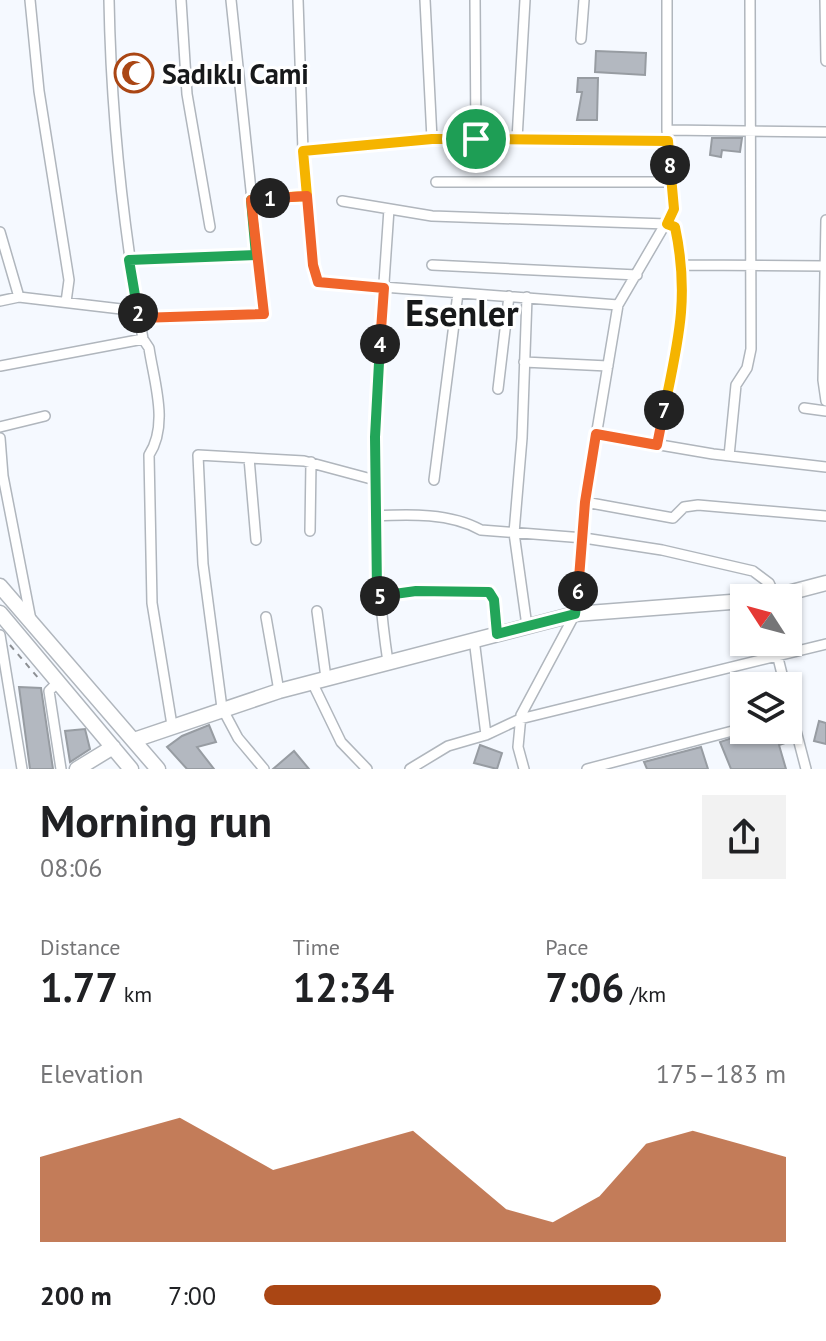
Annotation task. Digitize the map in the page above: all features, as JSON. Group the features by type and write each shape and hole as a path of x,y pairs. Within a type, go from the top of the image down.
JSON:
{"street":[{"path":"30,0 39,91 69,280 66,302"},
{"path":"109,0 111,84 129,260 143,339 149,348 160,424 158,441 149,455 152,603 172,725"},
{"path":"181,0 187,94 210,227"},
{"path":"0,301 19,297 138,314 264,314 231,0"},
{"path":"298,0 303,151 313,265 318,282 618,305"},
{"path":"425,0 432,139"},
{"path":"475,0 476,139"},
{"path":"517,139 525,0"},
{"path":"581,39 584,0"},
{"path":"524,769 518,747 520,719 575,614 585,502 618,305 674,209 667,130 667,0"},
{"path":"729,456 736,385 747,368 751,349 750,0"},
{"path":"825,0 826,61"},
{"path":"667,130 826,132"},
{"path":"303,151 432,139 668,141"},
{"path":"436,182 672,182"},
{"path":"251,200 307,196"},
{"path":"342,201 463,218 667,224 675,227 683,265 684,314 657,445"},
{"path":"388,662 378,597 375,480 389,209"},
{"path":"826,220 823,380 826,401"},
{"path":"0,232 19,297"},
{"path":"129,260 256,255"},
{"path":"432,265 637,275"},
{"path":"683,265 825,266"},
{"path":"434,480 458,293"},
{"path":"498,389 509,296"},
{"path":"527,297 514,533 527,626"},
{"path":"0,366 143,339"},
{"path":"524,362 608,366"},
{"path":"804,408 826,411"},
{"path":"0,427 45,416"},
{"path":"596,434 729,456 826,467"},
{"path":"0,438 3,476 31,620"},
{"path":"264,769 238,738 222,708 203,564 198,455 311,462 375,480"},
{"path":"249,458 256,540"},
{"path":"310,531 311,462"},
{"path":"585,502 673,518 684,507 698,505 826,516"},
{"path":"375,516 405,514 466,522 481,530 584,538 662,550 753,571 769,584"},
{"path":"802,589 826,583"},
{"path":"0,586 158,769"},
{"path":"378,597 416,591 489,592 494,600 497,634"},
{"path":"134,740 279,691 575,614 730,602"},
{"path":"317,611 319,680 341,742 367,769"},
{"path":"0,613 131,769"},
{"path":"266,617 279,691"},
{"path":"0,635 22,769"},
{"path":"474,639 486,735"},
{"path":"410,769 448,746 486,735 520,719 826,644"},
{"path":"778,658 782,672"},
{"path":"58,682 49,691 61,769"},
{"path":"587,769 730,732"},
{"path":"798,744 806,769"},
{"path":"77,769 113,747"}],"building":[{"path":"596,51 646,53 645,75 595,72"},
{"name":"Sadıklı Cami","path":"127,63 145,67 142,84 124,80"},
{"path":"578,78 598,78 597,120 577,120 582,92 577,92"},
{"path":"712,138 742,138 740,152 722,150 721,157 710,155"},
{"path":"19,687 41,688 53,769 30,769"},
{"path":"819,721 826,723 826,744 814,741"},
{"path":"209,725 216,742 197,747 214,769 187,769 167,747 182,736"},
{"path":"85,729 90,749 70,762 65,731"},
{"path":"730,739 730,744 782,744 779,745 786,769 731,769 720,742"},
{"path":"480,745 502,753 497,769 474,763"},
{"path":"701,747 708,769 647,769 644,762"},
{"path":"294,751 309,769 273,769"}],"place":[{"name":"Sadıklı Cami","path":"134,73"}],"district":[{"name":"Esenler","path":"462,312"}],"route":[{"path":"476,139 432,139 303,151 307,196 251,200 256,255 129,260 139,318 264,314 251,200 307,196 313,265 318,282 384,288 375,437 378,597 416,591 489,592 494,600 497,634 575,614 585,502 596,434 657,445 684,314 683,265 675,227 667,224 674,209 668,141 476,139"}]}
